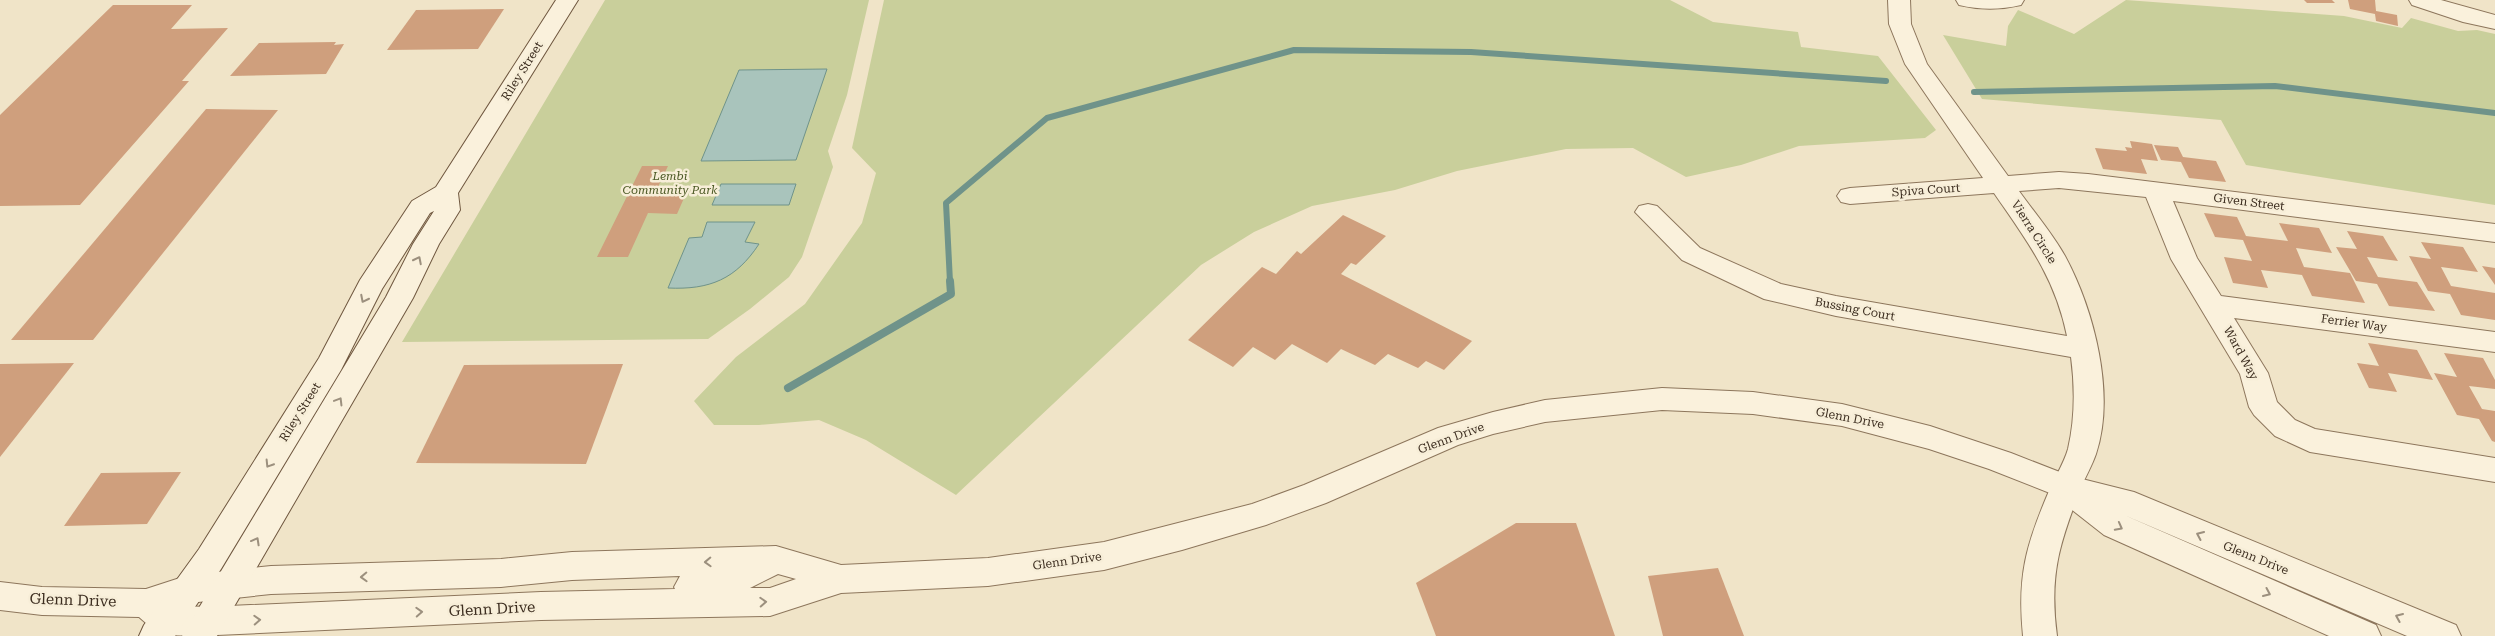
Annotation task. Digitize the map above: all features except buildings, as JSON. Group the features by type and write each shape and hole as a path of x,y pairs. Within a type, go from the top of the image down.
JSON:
{"street":[{"name":"Riley Street","path":"156,620 188,589 210,559 331,362 370,287 421,207 445,193 566,0"},
{"name":"Vierra Circle","path":"1899,0 1900,24 1916,64 2003,184 2052,257 2068,289 2080,322 2086,350 2088,389 2082,449 2040,561 2036,596 2040,636"},
{"path":"1967,0 2000,3 2013,0"},
{"path":"2420,0 2471,17 2495,22"},
{"name":"Given Street","path":"2003,184 2059,180 2088,182 2495,233"},
{"name":"Spiva Court","path":"1850,196 2003,184"},
{"name":"Ward Way","path":"2156,191 2184,259 2254,373 2264,407 2285,428 2310,440 2495,470"},
{"name":"Riley Street","path":"204,629 371,348 426,244 447,210 445,193"},
{"name":"Bussing Court","path":"1648,212 1691,254 1774,292 1836,306 2086,350"},
{"name":"Ferrier Way","path":"2213,305 2495,342"},
{"name":"Glenn Drive","path":"0,596 42,601 204,629 607,605 770,602 841,579 988,572 1104,556 1255,516 1315,494 1449,436 1484,425 1545,411 1662,399 1753,403 1842,415 1939,441 2000,461 2066,488 2123,501 2444,636"},
{"name":"Glenn Drive","path":"2066,488 2115,526 2364,636"},
{"path":"607,605 618,593 640,588 689,588 727,584 776,560"},
{"name":"Glenn Drive","path":"188,589 270,580 501,573 572,566 776,560 841,579"}],"green space":[{"name":"Lembi Community Park","path":"605,0 869,0 847,95 828,151 833,167 802,257 789,277 750,309 708,339 402,342"},
{"path":"884,0 1670,0 1713,22 1798,32 1801,47 1878,56 1936,130 1925,138 1799,146 1741,165 1686,177 1633,148 1566,149 1457,171 1395,190 1312,206 1254,232 1201,265 956,495 866,440 819,420 759,425 714,425 694,401 736,357 805,304 862,223 876,173 852,148"},
{"path":"2126,0 2344,16 2402,28 2411,18 2458,31 2477,30 2495,34 2495,205 2246,165 2221,120 1982,99 1943,35 2006,46 2008,26 2018,10 2074,34"}],"water":[{"path":"827,69 796,160 701,161 739,70"},
{"path":"721,184 796,184 789,205 712,205"},
{"path":"707,222 755,222 745,242 759,244 741,266 721,280 697,287 668,288 689,238 702,237"}],"waterway":[{"path":"950,282 946,203 1047,118 1294,50 1471,52 1886,81"},
{"path":"1974,92 2275,86 2495,113"},
{"path":"788,388 951,294 950,281"}]}
